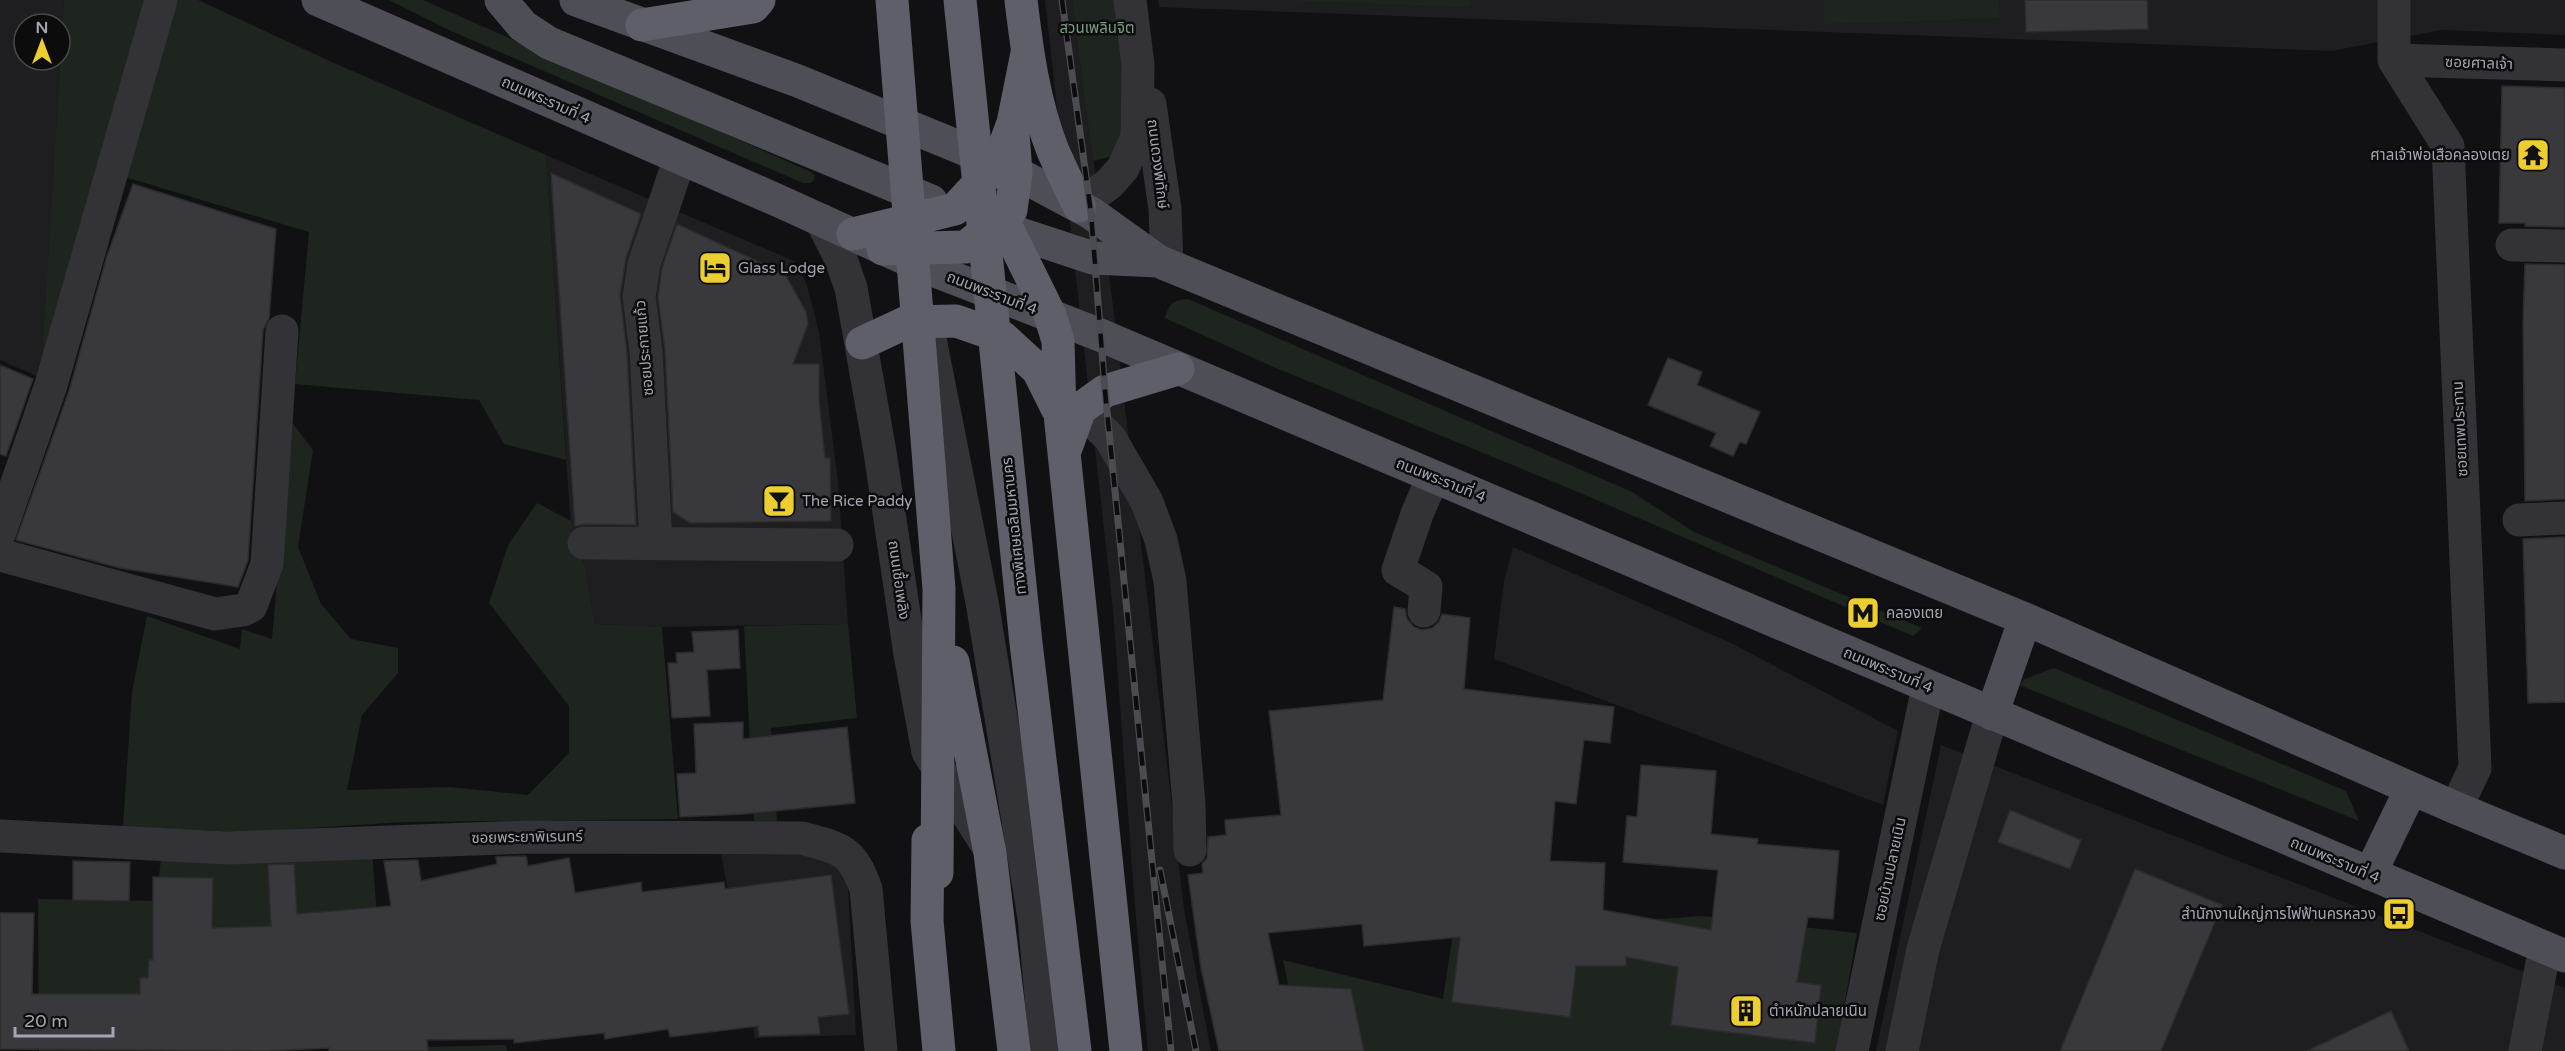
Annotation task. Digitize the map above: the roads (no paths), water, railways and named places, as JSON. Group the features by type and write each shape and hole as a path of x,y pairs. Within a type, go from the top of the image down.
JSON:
{"highway":[{"path":"642,25 753,7 759,0"},
{"path":"892,0 939,589 937,873 954,1051"},
{"name":"ทางพิเศษเฉลิมมหานคร","path":"960,0 1026,644 1075,1051"},
{"path":"1021,0 1027,54 1053,150 1079,206"},
{"path":"853,234 903,246 966,247 1000,229 1011,210 1007,168 1013,123 1027,54"},
{"path":"903,246 1007,168"},
{"path":"1000,229 1050,315 1058,341 1070,412 1065,452 1126,1051"},
{"path":"862,343 906,322 956,321 1002,337 1038,370 1070,412"},
{"path":"1070,412 1105,391 1178,369"},
{"path":"939,589 990,853 1014,1051"},
{"path":"928,752 927,921 939,1051"}],"main road":[{"name":"ถนนพระรามที่ 4","path":"318,0 853,234"},
{"path":"501,0 523,26 549,43 894,187 955,209 1000,229 1093,258 1162,263"},
{"path":"576,0 798,81 1007,168 1079,206 1162,263 2025,619 2411,789 2565,853"},
{"path":"894,187 903,246"},
{"name":"ถนนพระรามที่ 4","path":"903,246 1050,315 2555,952"},
{"path":"1992,714 2025,619"},
{"path":"2370,874 2411,789"}],"street":[{"path":"0,532 51,385 161,0"},
{"name":"ถนนดวงพิทักษ์","path":"1079,206 1110,183 1123,168 1137,137 1138,65 1131,0"},
{"path":"2394,0 2394,60"},
{"name":"ซอยศาลเจ้า","path":"2394,60 2565,65"},
{"name":"ซอยเทพประทาน","path":"2394,60 2448,146 2475,768 2456,808"},
{"name":"ถนนดวงพิทักษ์","path":"1138,65 1152,114 1165,209 1162,263"},
{"name":"ซอยประกายแก้ว","path":"656,544 646,351 639,289 644,264 680,158"},
{"name":"ถนนเชื้อเพลิง","path":"821,220 841,259 851,288 862,343 910,654 928,752 1034,918"},
{"path":"2512,245 2565,246"},
{"name":"ถนนเชื้อเพลิง","path":"903,246 927,322 982,602 1034,918 1046,1051"},
{"path":"0,555 215,614 243,610 251,606 267,564 282,331"},
{"path":"1070,412 1110,438 1147,502 1161,540 1170,581 1189,804 1190,850"},
{"path":"1424,611 1426,587 1398,570 1417,514 1433,477"},
{"path":"2519,520 2565,518"},
{"path":"584,543 837,545"},
{"name":"ซอยบ้านปลายเนิน","path":"1852,1051 1928,687"},
{"path":"1902,1051 1923,949 1992,714"},
{"name":"ซอยพระยาพิเรนทร์","path":"0,836 228,848 508,837 802,838 841,848 858,866 866,889 881,1051"},
{"path":"2525,1051 2555,952"}],"railway":[{"path":"1062,0 1091,213 1105,391 1171,1051"},
{"path":"1160,870 1196,1051"}],"place":[{"name":"ศาลเจ้าพ่อเสือคลองเตย","path":"2533,155"},
{"name":"Glass Lodge","path":"715,268"},
{"name":"The Rice Paddy","path":"779,501"},
{"name":"คลองเตย","path":"1863,613"},
{"name":"สำนักงานใหญ่การไฟฟ้านครหลวง","path":"2399,914"},
{"name":"ตำหนักปลายเนิน","path":"1746,1011"}],"park label":[{"name":"สวนเพลินจิต","path":"1097,28"}]}
